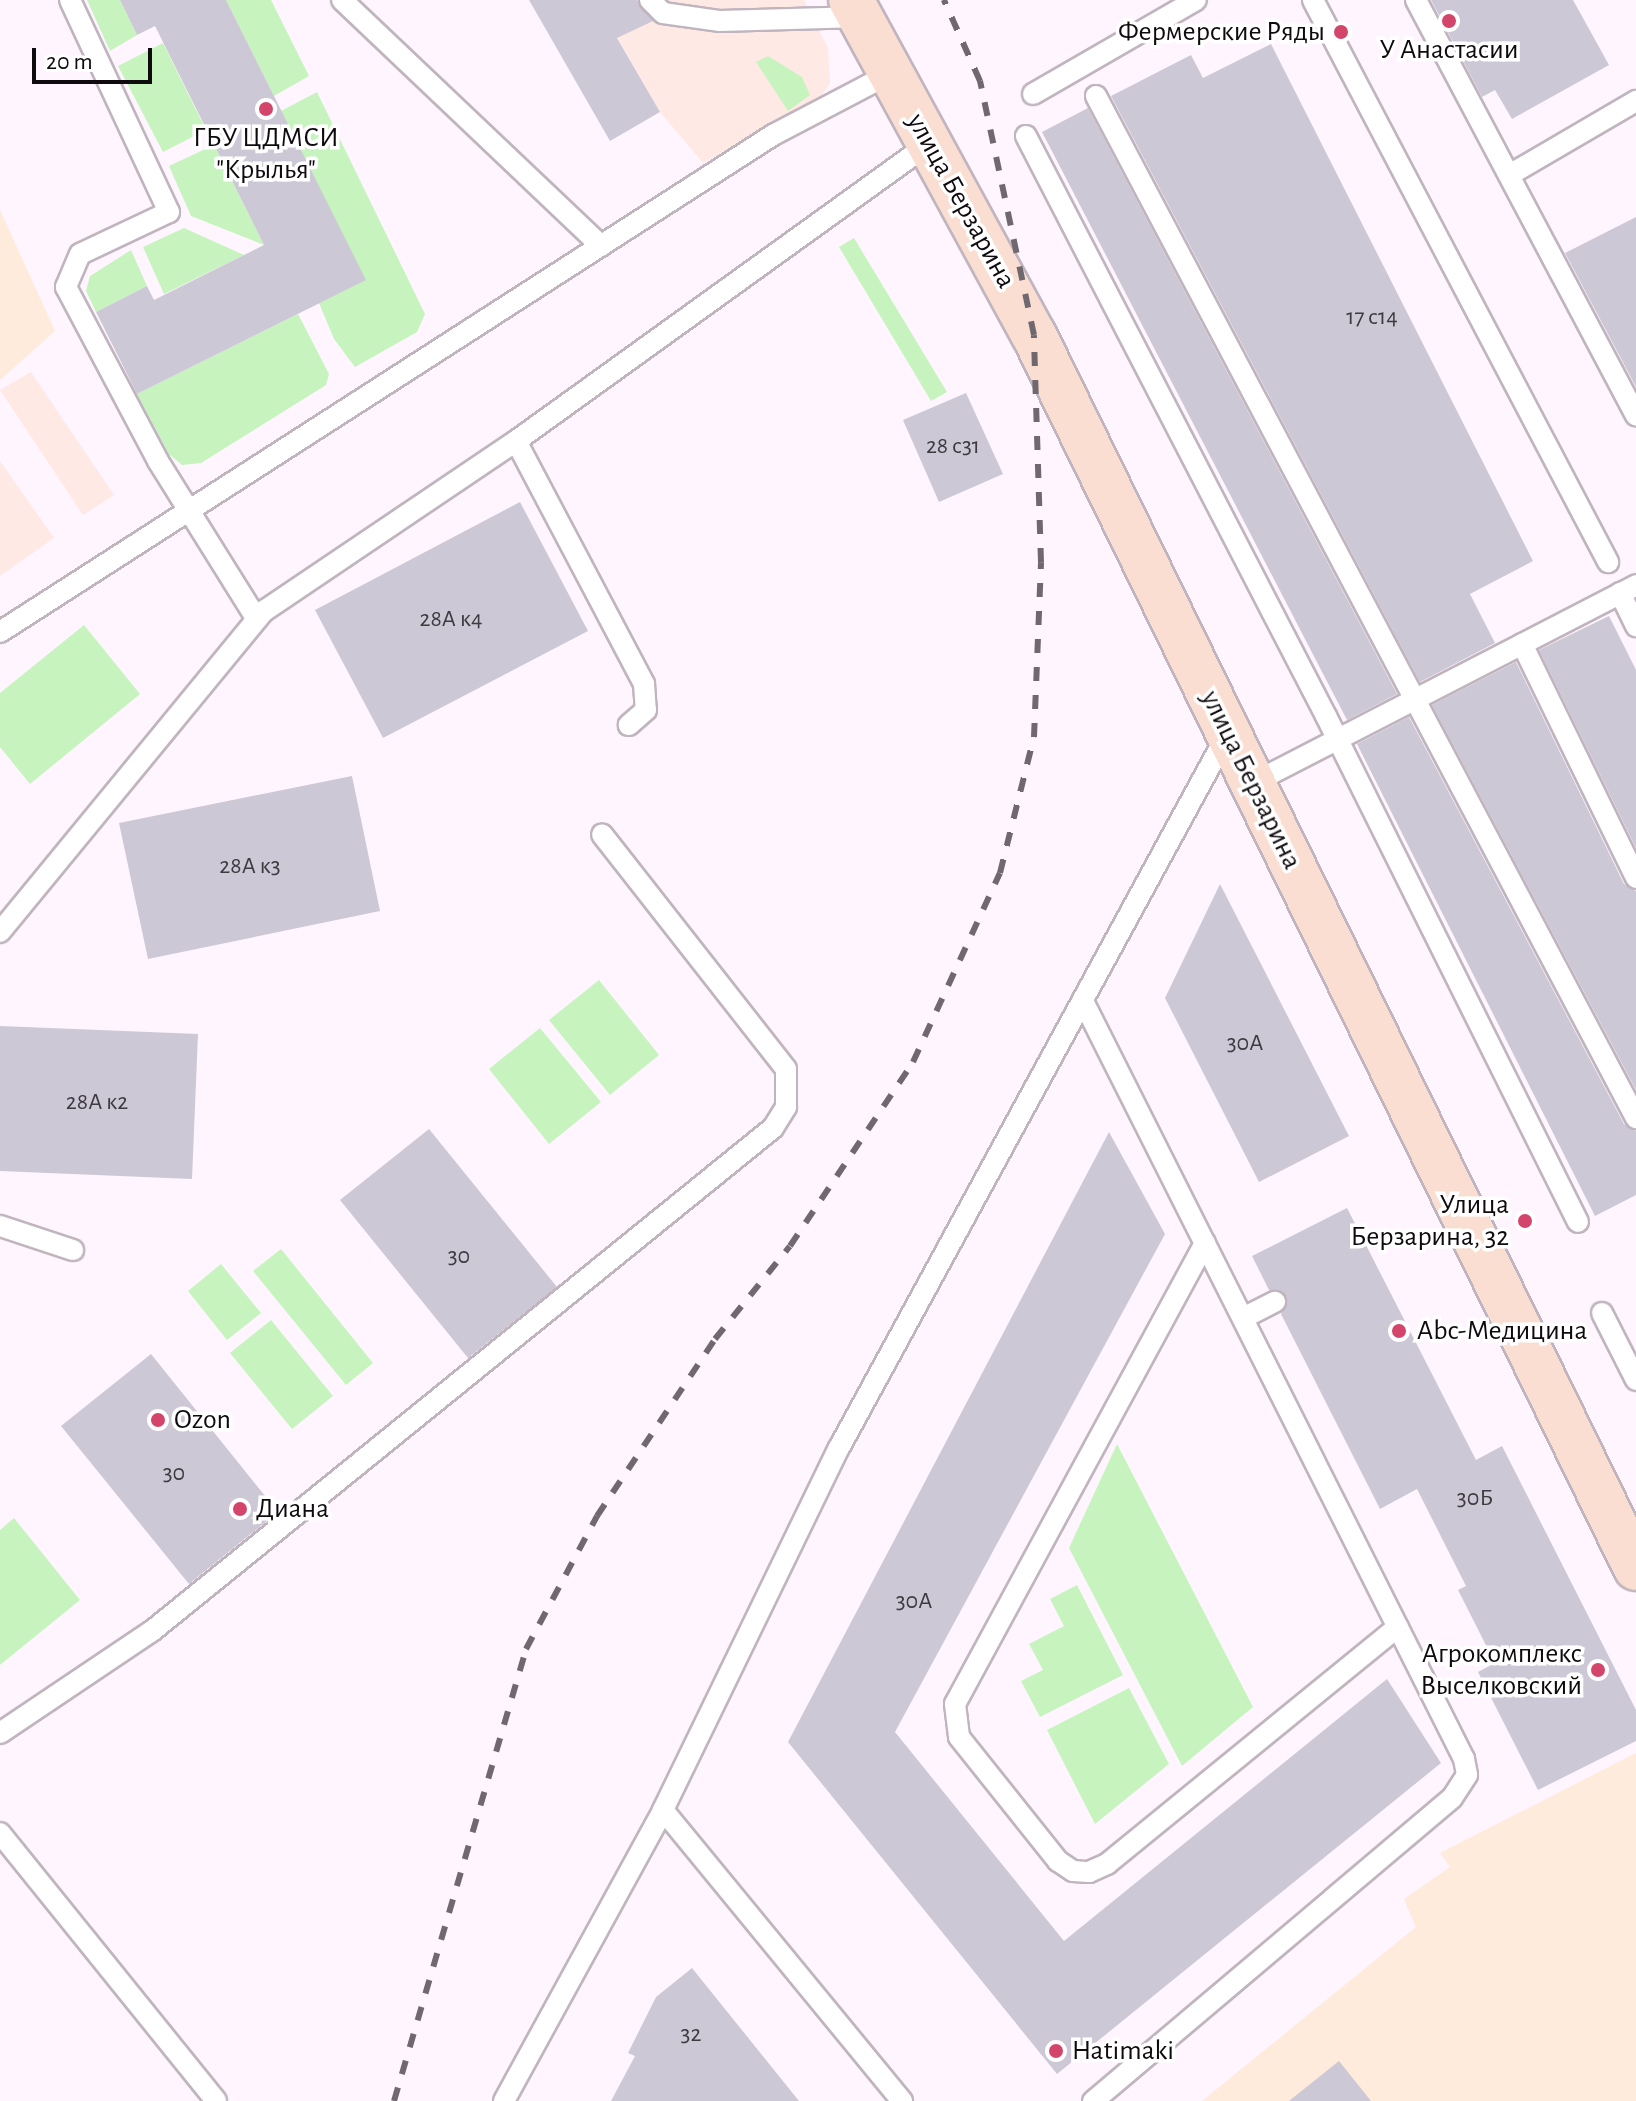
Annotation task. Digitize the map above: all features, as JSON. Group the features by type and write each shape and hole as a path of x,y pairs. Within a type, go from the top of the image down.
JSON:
{"street":[{"name":"улица Берзарина","path":"856,8 1034,335 1636,1568"}],"lane":[{"path":"70,0 169,212 80,254 66,287 189,513 256,618"},
{"path":"342,0 601,246"},
{"path":"650,0 663,13 720,21 856,8"},
{"path":"1033,94 1196,0"},
{"path":"1313,0 1608,562"},
{"path":"1416,0 1511,174 1636,415"},
{"path":"0,632 773,135 891,73"},
{"path":"1096,96 1636,1118"},
{"path":"1511,174 1627,114 1636,101"},
{"path":"1026,136 1337,739 1578,1222"},
{"path":"0,932 256,618 516,441 930,143"},
{"path":"516,441 644,684 646,710 629,725"},
{"path":"1253,783 1628,589 1636,626"},
{"path":"1522,644 1636,878"},
{"path":"504,2101 663,1810 839,1448 1084,1003 1228,733"},
{"path":"0,1733 152,1631 773,1128 786,1107 786,1069 602,834"},
{"path":"1084,1003 1464,1759 1462,1788 1093,2101"},
{"path":"0,1226 73,1250"},
{"path":"1205,1243 955,1704 959,1737 1058,1861 1073,1871 1089,1872 1107,1864 1398,1627"},
{"path":"1243,1318 1275,1302"},
{"path":"1602,1313 1636,1380"},
{"path":"663,1810 902,2101"},
{"path":"0,1833 216,2101"}],"shaded area":[{"path":"596,0 804,0 828,48 830,83 820,98 703,163 660,112"},
{"path":"0,210 55,331 0,380"},
{"path":"31,372 114,495 83,515 0,390"},
{"path":"0,461 54,538 0,576"},
{"path":"1636,1753 1636,2101 1202,2101 1416,1927 1404,1899 1450,1867 1440,1853"}],"green space":[{"path":"87,0 120,0 137,35 110,51"},
{"path":"226,0 271,0 309,76 274,96"},
{"path":"163,43 206,130 163,152 118,66"},
{"path":"768,56 802,77 810,95 788,111 756,62"},
{"path":"317,92 425,314 417,332 355,367 334,339 319,303 365,280 281,111"},
{"path":"214,145 264,245 191,216 169,166"},
{"path":"184,228 244,255 164,294 143,247"},
{"path":"854,238 947,392 931,401 839,247"},
{"path":"131,250 147,286 96,312 86,291 90,276"},
{"path":"298,314 329,374 326,385 201,463 182,465 169,454 137,394"},
{"path":"84,625 140,694 30,784 0,747 0,693"},
{"path":"599,980 659,1055 610,1095 549,1020"},
{"path":"540,1028 601,1102 549,1144 489,1069"},
{"path":"281,1249 373,1363 346,1385 253,1271"},
{"path":"221,1264 261,1313 227,1340 188,1291"},
{"path":"271,1320 333,1396 292,1429 230,1353"},
{"path":"1117,1444 1253,1707 1182,1766 1069,1548"},
{"path":"14,1518 80,1600 0,1665 0,1530"},
{"path":"1077,1585 1123,1675 1040,1717 1021,1681 1043,1670 1029,1644 1064,1626 1050,1599"},
{"path":"1129,1688 1169,1764 1095,1824 1047,1730"}],"building":[{"path":"120,0 226,0 366,280 137,394 96,312 147,286 154,300 264,245 155,26 137,35"},
{"path":"529,0 637,0 653,21 617,38 660,112 610,141"},
{"path":"1431,0 1573,0 1609,65 1512,119 1495,90 1482,97"},
{"path":"1271,44 1533,561 1470,594 1495,643 1420,682 1111,96 1191,55 1203,78"},
{"path":"1088,108 1397,694 1347,720 1042,132"},
{"path":"1636,217 1636,387 1565,253"},
{"path":"966,393 1003,474 939,502 903,420"},
{"path":"520,502 588,631 383,738 315,610"},
{"path":"1609,616 1636,670 1636,848 1539,650"},
{"path":"1516,662 1624,884 1636,891 1636,1090 1432,705"},
{"path":"1409,717 1624,1124 1636,1131 1636,1195 1595,1216 1357,744"},
{"path":"352,776 380,911 148,959 119,823"},
{"path":"1220,884 1349,1136 1259,1182 1165,998"},
{"path":"0,1026 198,1034 192,1179 0,1171"},
{"path":"429,1129 557,1287 468,1358 340,1200"},
{"path":"1109,1132 1165,1234 895,1732 1064,1941 1387,1679 1441,1763 1057,2074 788,1742"},
{"path":"1347,1208 1476,1460 1502,1446 1636,1710 1636,1741 1538,1790 1478,1672 1495,1663 1458,1590 1466,1586 1417,1489 1380,1509 1281,1314 1287,1297 1269,1290 1252,1256"},
{"path":"151,1354 278,1512 189,1584 61,1426"},
{"path":"692,1968 799,2101 611,2101 635,2056 628,2053 656,1997"},
{"path":"1339,2061 1371,2101 1289,2101"}],"railway":[{"path":"394,2101 526,1649 597,1516 715,1339 790,1246 913,1062 1000,873 1034,737 1041,562 1034,335 980,81 944,0"}],"place":[{"name":"У Анастасии","path":"1449,21"},
{"name":"Фермерские Ряды","path":"1341,32"},
{"name":"ГБУ ЦДМСИ \"Крылья\"","path":"266,109"},
{"name":"Улица Берзарина, 32","path":"1525,1221"},
{"name":"Abc-Медицина","path":"1399,1331"},
{"name":"Ozon","path":"158,1420"},
{"name":"Диана","path":"240,1509"},
{"name":"Агрокомплекс Выселковский","path":"1598,1670"},
{"name":"Hatimaki","path":"1056,2051"}]}
